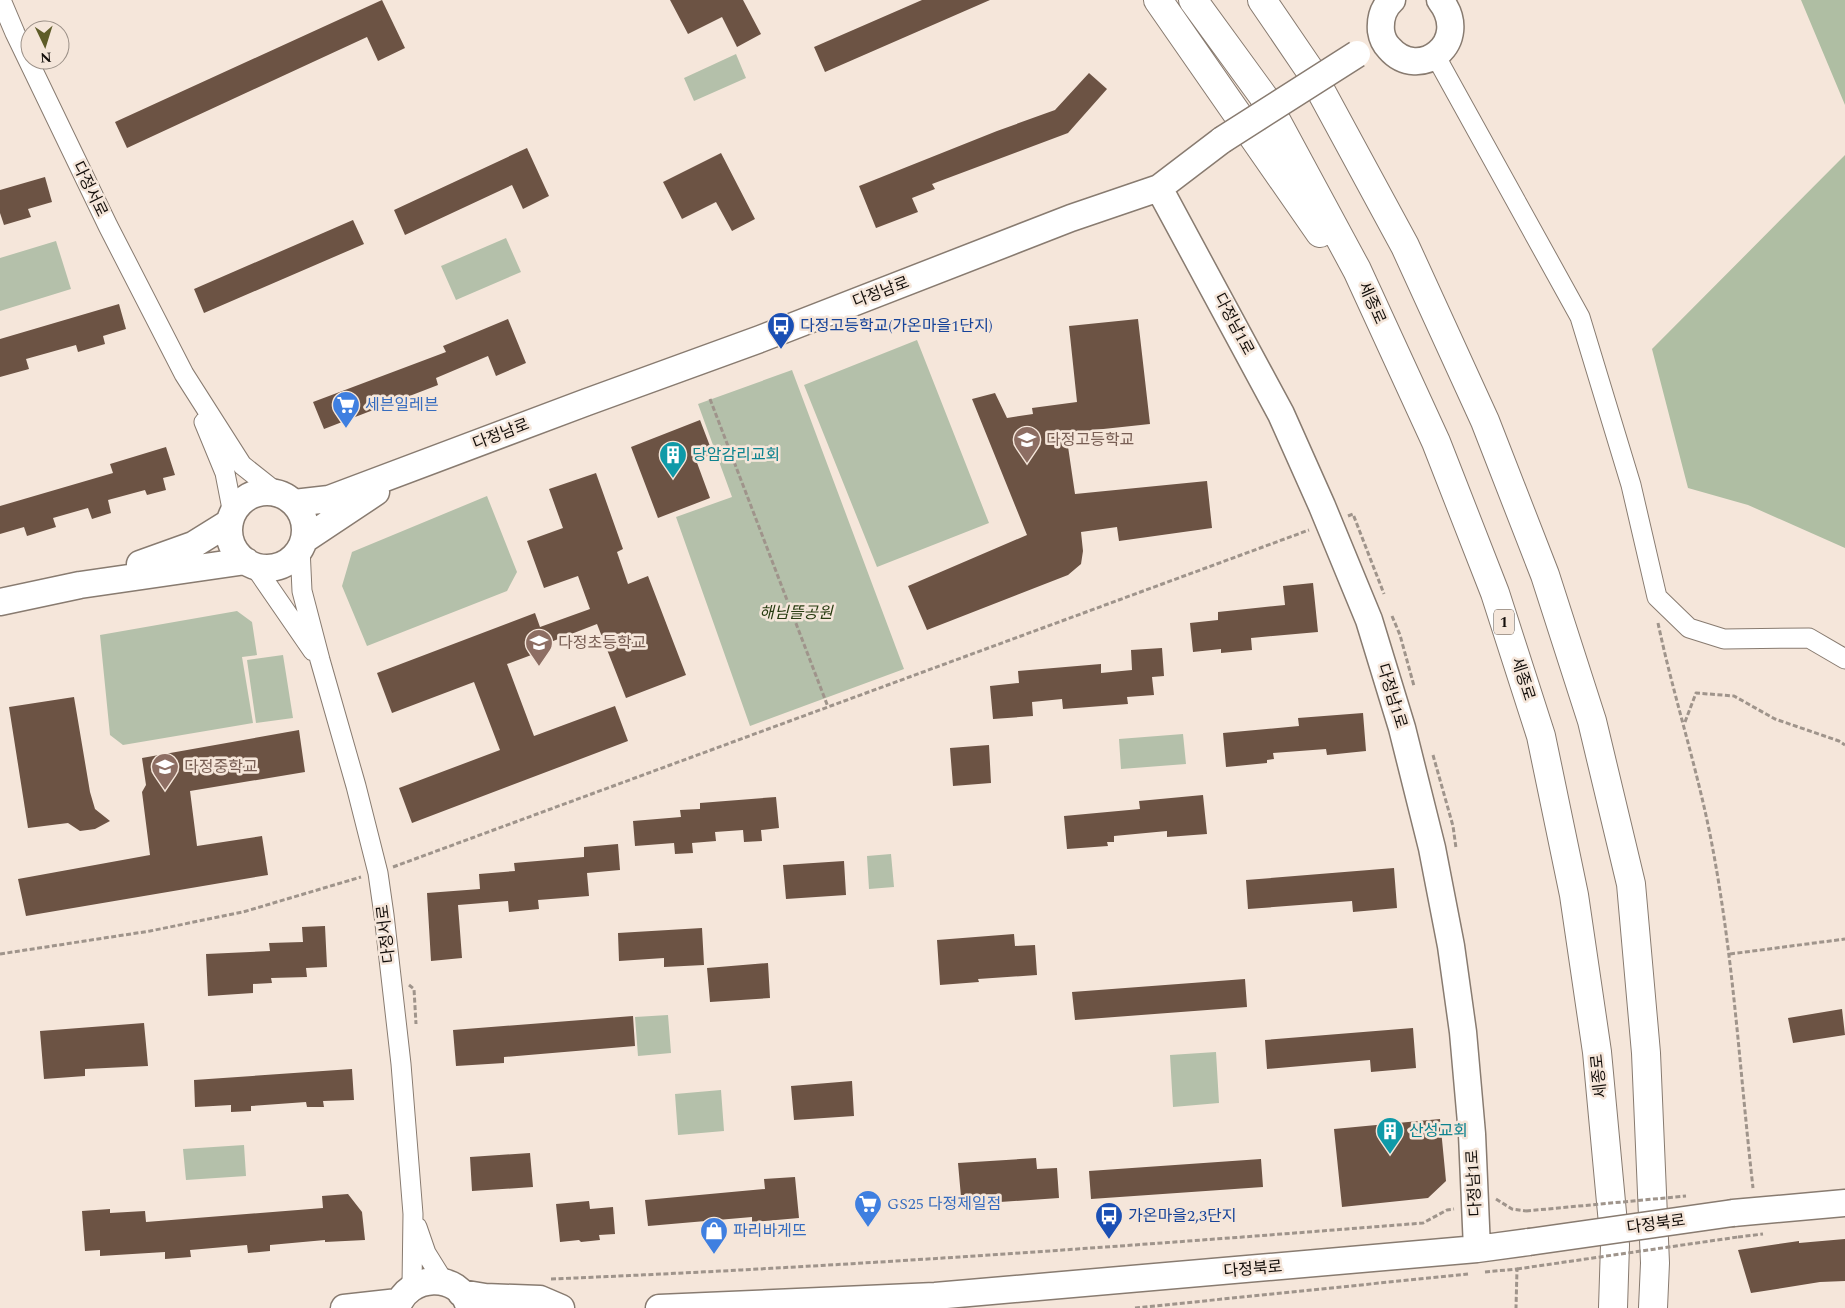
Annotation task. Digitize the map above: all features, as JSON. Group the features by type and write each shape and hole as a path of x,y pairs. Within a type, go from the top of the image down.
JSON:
{"highway":[{"path":"1158,0 1329,247 1397,358"},
{"name":"세종로","path":"1194,0 1263,96 1357,270 1436,442 1495,593 1541,736 1574,895 1594,1032 1615,1245 1613,1308"},
{"path":"1262,0 1309,69 1405,246 1485,421"},
{"path":"1282,0 1353,112 1415,226 1485,421 1545,575 1592,721 1631,884 1646,1053 1656,1263 1653,1308"},
{"path":"1646,1053 1666,1177 1670,1308"},
{"path":"1604,1308 1615,1245"}],"street":[{"name":"다정서로","path":"1,0 14,32 108,226 184,374"},
{"path":"1389,1 1383,12 1380,24 1384,42 1394,54 1405,60 1417,61 1429,59 1435,55 1446,43 1451,31 1450,20 1440,0"},
{"name":"다정남로","path":"416,466 760,339 1070,218 1159,188 1222,140 1357,54 1384,42"},
{"path":"1435,55 1580,317 1631,485 1658,597 1689,628 1724,639 1809,638 1845,659"},
{"name":"다정남1로","path":"1159,188 1211,281 1285,422 1369,620 1402,728 1432,848 1451,946 1463,1032 1472,1134 1477,1249"},
{"path":"184,374 242,465 285,498 302,514 305,527 302,544"},
{"path":"184,374 225,473 231,518 230,537 236,550 249,562 320,660"},
{"path":"80,585 193,545 231,518 243,500 258,493 285,498 329,499 416,466"},
{"path":"0,602 80,585 249,562 266,567 280,565 292,559 302,544 416,466"},
{"name":"다정서로","path":"302,544 302,591 320,660 345,742 378,872 401,1064 413,1214"},
{"name":"다정북로","path":"660,1308 935,1296 1477,1249 1529,1242 1735,1225 1845,1204"},
{"path":"413,1214 426,1253 458,1294"},
{"path":"402,1299 413,1214"},
{"path":"344,1308 402,1299 422,1282 433,1280 458,1294 540,1299 561,1308"}],"path":[{"path":"710,399 828,707"},
{"path":"0,954 150,932 243,912 378,872 1315,528"},
{"path":"1658,597 1654,605 1713,850 1730,954 1753,1188"},
{"path":"1684,724 1696,693 1734,696 1775,719 1839,741 1845,745"},
{"path":"1730,954 1845,940"},
{"path":"408,984 414,989 416,1023 413,1026"},
{"path":"1526,1211 1688,1196"},
{"path":"547,1280 942,1259 1423,1224 1447,1210"},
{"path":"1135,1308 1517,1269 1735,1225"},
{"path":"1516,1308 1517,1269"}],"green space":[{"path":"1801,0 1845,0 1845,105"},
{"path":"736,54 746,78 694,101 684,78"},
{"path":"1845,155 1845,548 1748,505 1688,488 1652,349"},
{"path":"506,238 521,272 456,300 441,266"},
{"path":"56,241 71,289 0,311 0,258"},
{"path":"917,340 989,523 877,567 804,385"},
{"name":"해님뜰공원","path":"792,370 904,669 750,726 676,517 732,497 698,404"},
{"path":"487,496 517,572 507,591 367,646 342,586 352,552"},
{"path":"237,611 252,622 257,655 242,657 253,723 123,745 110,735 100,635"},
{"path":"283,655 293,718 256,723 247,660"},
{"path":"1183,734 1186,764 1121,769 1119,739"},
{"path":"891,854 894,887 869,889 867,856"},
{"path":"668,1015 671,1053 638,1056 635,1017"},
{"path":"1216,1052 1219,1103 1173,1107 1170,1055"},
{"path":"721,1090 724,1131 678,1135 675,1094"},
{"path":"244,1145 246,1176 186,1180 183,1149"}],"building":[{"path":"382,0 405,48 378,61 367,37 127,148 115,122"},
{"path":"670,0 743,0 761,34 737,47 722,17 688,34"},
{"path":"922,0 990,0 825,72 814,47"},
{"path":"1089,73 1107,89 1068,133 932,184 935,189 912,198 918,212 876,228 859,186 1055,110"},
{"path":"527,148 549,196 523,209 512,185 405,235 394,210"},
{"path":"721,153 755,219 732,231 716,202 682,219 663,182"},
{"path":"45,177 52,202 28,209 31,217 4,225 0,213 0,190"},
{"path":"353,220 364,244 204,313 194,289"},
{"path":"119,304 126,329 103,336 105,344 78,352 76,345 26,359 29,369 0,377 0,339"},
{"path":"508,319 526,363 496,376 488,356 436,378 438,385 324,429 313,402 446,352 443,346"},
{"path":"1138,319 1150,424 1066,433 1075,494 1207,481 1212,528 1119,541 1117,527 1081,532 1083,551 1081,564 1068,575 927,630 908,586 1027,535 972,399 995,393 1007,418 1033,414 1032,408 1077,402 1069,326"},
{"name":"당암감리교회","path":"700,420 713,454 696,460 710,498 658,518 631,447"},
{"path":"166,447 175,475 163,478 166,490 147,495 145,490 108,500 111,513 92,519 88,508 53,518 56,527 27,536 24,527 0,534 0,506 113,473 110,464"},
{"path":"596,473 623,549 617,552 628,584 648,576 686,675 626,698 597,624 548,643 550,648 507,664 534,736 615,706 628,741 412,823 399,788 500,750 474,682 392,713 377,673 535,613 540,627 590,609 578,576 544,588 527,541 563,528 549,489"},
{"path":"1313,583 1318,632 1251,638 1252,650 1221,653 1221,649 1193,652 1190,623 1218,620 1218,612 1285,605 1283,586"},
{"path":"1162,648 1164,676 1152,677 1154,695 1127,697 1128,704 1063,709 1062,699 1032,702 1033,716 993,719 990,686 1019,683 1018,671 1101,664 1101,673 1132,670 1131,650"},
{"path":"74,697 90,792 95,809 110,821 95,829 80,831 68,823 28,828 9,707"},
{"path":"1363,713 1366,751 1327,755 1326,749 1273,753 1274,759 1267,760 1267,763 1226,767 1223,733 1299,726 1298,718"},
{"path":"299,730 305,772 190,791 197,846 262,836 268,875 26,916 18,879 150,855 142,792 146,785 142,758"},
{"path":"989,745 991,783 953,786 950,748"},
{"path":"1203,795 1207,834 1167,837 1167,831 1114,836 1114,842 1107,842 1108,846 1067,849 1064,816 1140,809 1139,801"},
{"path":"776,797 779,828 761,830 762,841 744,842 743,830 715,832 716,841 692,843 693,853 675,854 674,843 635,846 633,821 681,817 680,810 700,809 700,803"},
{"path":"618,844 620,870 587,873 589,896 538,900 539,909 509,912 508,901 458,905 462,958 431,961 427,893 480,889 479,874 515,871 514,863 584,857 584,847"},
{"path":"844,861 846,895 786,899 783,865"},
{"path":"1394,868 1397,908 1353,912 1352,901 1248,909 1246,880"},
{"path":"325,926 327,967 306,968 307,977 271,978 272,983 253,984 253,993 208,996 206,954 270,951 269,943 303,942 302,927"},
{"path":"702,928 704,965 664,967 664,958 619,961 618,933"},
{"path":"1014,934 1015,946 1035,945 1037,975 978,979 979,982 940,985 937,940"},
{"path":"768,963 770,998 710,1002 707,968"},
{"path":"1245,979 1247,1007 1075,1020 1072,992"},
{"path":"1842,1009 1845,1035 1793,1043 1788,1018"},
{"path":"633,1016 635,1046 504,1057 504,1063 456,1066 453,1030"},
{"path":"144,1023 148,1066 85,1069 85,1076 44,1079 40,1031"},
{"path":"1413,1028 1416,1068 1371,1072 1370,1060 1267,1069 1265,1040"},
{"path":"352,1069 354,1100 323,1101 324,1107 307,1107 306,1102 251,1106 251,1111 231,1112 231,1105 195,1107 194,1080"},
{"path":"852,1081 854,1116 794,1120 791,1086"},
{"name":"산성교회","path":"1440,1119 1446,1181 1428,1198 1342,1207 1334,1129"},
{"path":"530,1153 533,1187 472,1191 470,1157"},
{"path":"1036,1158 1037,1169 1057,1168 1059,1198 1000,1202 1000,1205 962,1208 958,1163"},
{"path":"1261,1159 1263,1187 1091,1199 1089,1171"},
{"path":"795,1177 799,1218 752,1222 752,1217 648,1226 645,1200 765,1189 764,1179"},
{"path":"348,1194 362,1212 365,1240 325,1242 325,1240 270,1245 270,1251 248,1253 247,1245 190,1250 191,1257 165,1259 165,1252 100,1256 100,1250 85,1251 82,1211 110,1209 110,1213 145,1211 146,1222 323,1208 322,1196"},
{"path":"589,1201 590,1209 613,1207 615,1234 599,1235 600,1240 560,1242 556,1204"},
{"path":"1845,1239 1845,1281 1820,1282 1751,1293 1738,1250 1799,1241 1799,1243"}],"place":[{"name":"다정고등학교(가온마을1단지)","path":"781,350"},
{"name":"세븐일레븐","path":"346,429"},
{"name":"다정고등학교","path":"1027,464"},
{"name":"당암감리교회","path":"673,479"},
{"name":"다정초등학교","path":"539,667"},
{"name":"다정중학교","path":"165,791"},
{"name":"산성교회","path":"1390,1155"},
{"name":"GS25 다정제일점","path":"868,1228"},
{"name":"가온마을2,3단지","path":"1109,1240"},
{"name":"파리바게뜨","path":"714,1255"}]}
